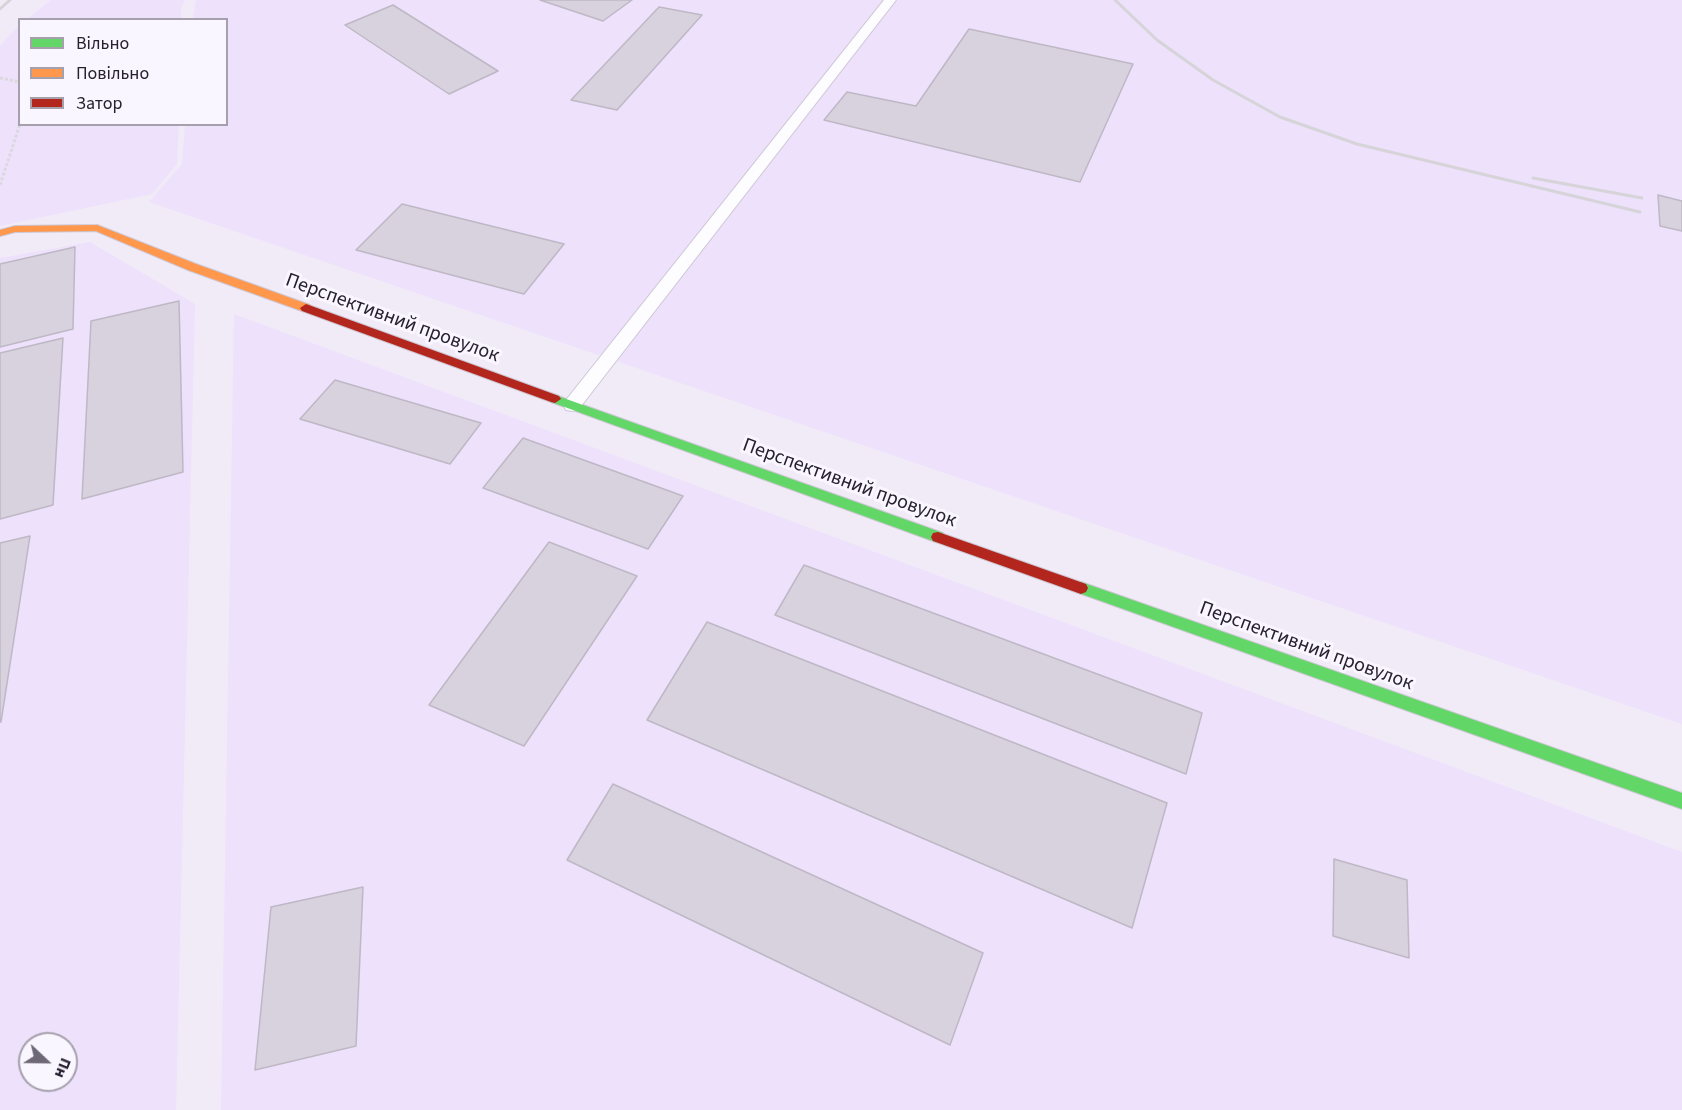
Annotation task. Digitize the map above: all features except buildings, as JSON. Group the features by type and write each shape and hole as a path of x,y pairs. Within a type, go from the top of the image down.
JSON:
{"street":[{"name":"Перспективний провулок","path":"0,233 15,229 97,228 192,267 572,405 1682,801"}],"lane":[{"path":"572,405 890,0"}],"path":[{"path":"0,78 18,82"},
{"path":"0,185 19,126"}],"shaded area":[{"path":"51,0 185,0 181,8 181,18 28,18"},
{"path":"196,0 1682,0 1682,724 149,202 182,164 185,126 228,126 228,18 193,18"},
{"path":"18,26 18,126 179,126 177,164 152,194 0,226 0,46"},
{"path":"90,242 195,304 176,1110 0,1110 0,258"},
{"path":"234,314 1682,852 1682,1110 221,1110"}],"railway":[{"path":"0,9 10,0"},
{"path":"1115,0 1157,40 1213,80 1280,117 1357,144 1640,212"},
{"path":"1533,178 1642,198"}],"traffic: fast":[{"path":"555,399 938,537"},
{"path":"1081,588 1682,801"}],"traffic: slow":[{"path":"0,233 15,229 97,228 192,267 306,308"}],"traffic: jam":[{"path":"306,308 555,399"},
{"path":"938,537 1081,588"}]}
